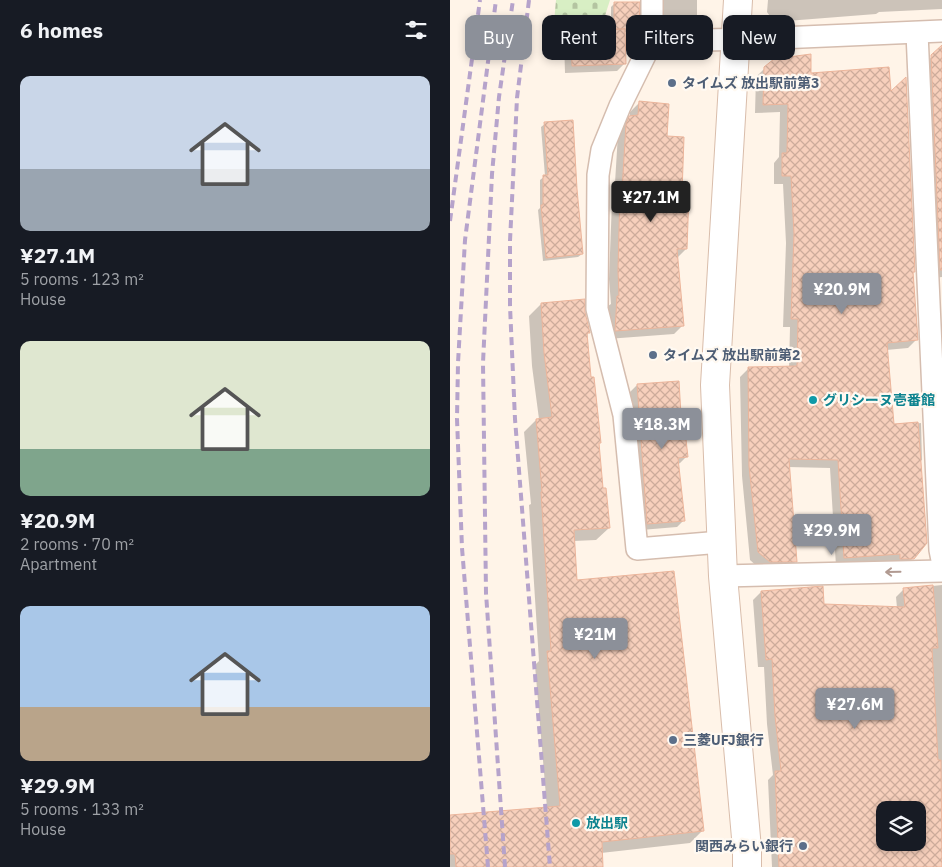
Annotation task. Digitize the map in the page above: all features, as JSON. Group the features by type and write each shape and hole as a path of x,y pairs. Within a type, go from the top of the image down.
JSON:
{"street":[{"path":"652,0 652,15"},
{"path":"737,15 738,0"},
{"path":"795,38 942,31"},
{"path":"917,33 942,560"},
{"path":"643,60 620,106 602,150 598,175 598,309 624,415 637,549 721,542"},
{"path":"734,60 716,385 723,576 747,867"},
{"path":"723,576 942,571"}],"green space":[{"path":"556,0 610,0 605,15 555,15"}],"building":[{"path":"614,2 640,2 640,15 626,15 626,29 616,29 616,15 614,15"},
{"path":"616,29 625,29 626,64 572,66 572,60 616,60"},
{"path":"942,45 942,270 940,270 931,55"},
{"path":"811,54 811,73 889,67 891,91 906,77 915,272 913,272 918,340 887,343 894,424 918,422 927,543 914,559 900,559 900,554 844,558 838,460 789,459 797,562 770,562 758,552 749,466 748,367 797,366 798,319 791,319 794,234 791,176 782,176 782,153 787,153 788,104 763,105 764,67 773,60 795,60 795,56"},
{"path":"639,101 669,104 667,136 684,137 682,193 689,193 687,249 677,249 684,326 615,331 617,296 619,296 620,191 622,191 626,124 629,116 638,115"},
{"path":"573,120 583,254 546,258 541,205 543,205 543,175 548,175 544,122"},
{"path":"585,299 585,312 590,333 587,333 591,377 594,377 601,443 599,443 603,488 606,488 610,528 574,530 577,580 674,571 704,831 602,842 603,867 456,867 455,854 450,854 450,815 560,806 547,651 551,651 536,419 552,417 544,353 541,303"},
{"path":"679,381 681,415 683,414 688,457 678,458 685,521 647,524 637,384"},
{"path":"933,585 938,648 932,648 938,760 941,760 942,867 779,867 775,771 781,771 775,716 772,659 766,660 761,591 823,586 824,604 905,607 903,588"}],"railway":[{"path":"450,221 480,0"},
{"path":"488,867 462,548 457,419 458,363 465,240 496,0"},
{"path":"505,867 486,593 483,363 492,174 499,97 513,0"},
{"path":"529,0 517,98 510,241 510,306 515,419 550,867"}],"place":[{"name":"タイムズ 放出駅前第3","path":"672,83"},
{"name":"タイムズ 放出駅前第2","path":"653,355"},
{"name":"グリシーヌ壱番館","path":"813,400"},
{"name":"三菱UFJ銀行","path":"673,740"},
{"name":"放出駅","path":"576,823"},
{"name":"関西みらい銀行","path":"803,846"}]}
